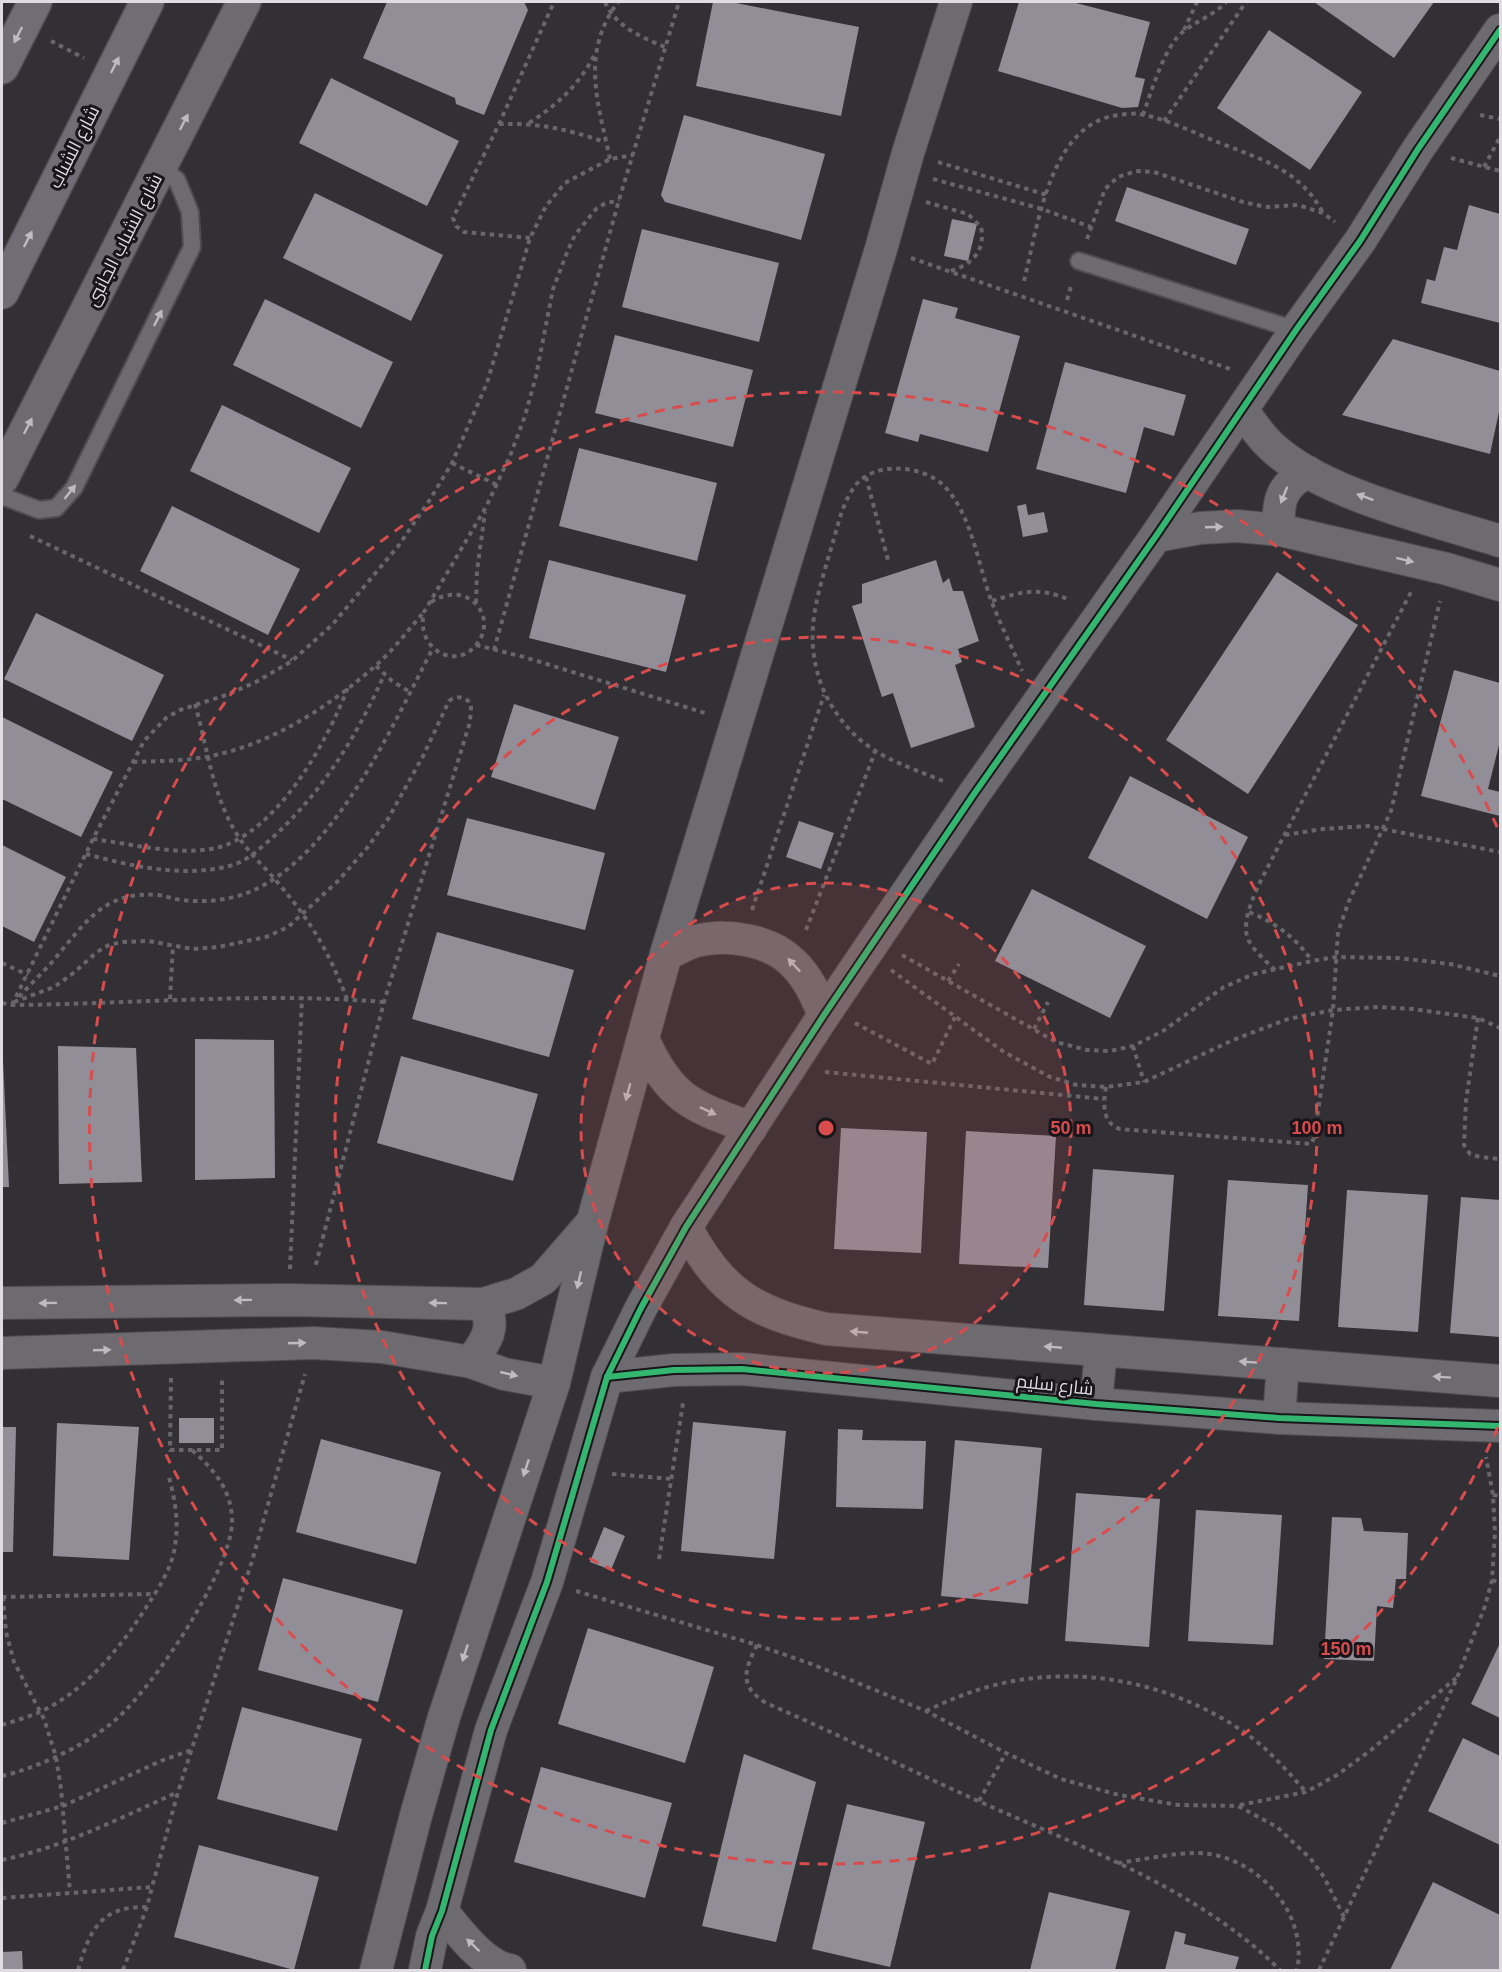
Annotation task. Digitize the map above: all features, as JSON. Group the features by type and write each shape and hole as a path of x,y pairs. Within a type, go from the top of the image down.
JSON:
{"main road":[{"name":"شارع الشباب","path":"2,292 147,2"},
{"path":"2,68 29,14"}],"street":[{"name":"شارع الشباب الجانبى","path":"2,478 244,2"},
{"path":"376,1971 444,1717 554,1383 592,1224 666,954 952,14 930,2"},
{"path":"425,1971 432,1936 442,1911 492,1730 547,1582 607,1377 641,1308 686,1227 826,1012 974,794 1360,241 1418,149 1500,30"},
{"path":"1242,410 1270,446 1308,472 1339,488 1500,541"},
{"path":"1280,530 1278,516 1285,488 1295,478 1308,472"},
{"path":"1156,536 1200,528 1237,526 1280,530 1500,585"},
{"path":"666,954 696,941 729,938 778,950 793,962 826,1012"},
{"path":"643,1039 653,1063 670,1086 688,1102 751,1128"},
{"path":"2,1303 298,1300 483,1304 516,1294 543,1279 592,1224"},
{"name":"شارع سليم","path":"686,1227 700,1253 717,1276 739,1296 764,1311 791,1321 826,1329 1500,1381"},
{"path":"471,1362 482,1347 490,1326 489,1312 483,1304"},
{"path":"2,1353 314,1343 382,1347 471,1362 504,1374 554,1383"},
{"path":"1096,1404 1101,1351"},
{"path":"1278,1418 1283,1364"},
{"name":"شارع سليم","path":"607,1377 688,1370 742,1369 1096,1404 1278,1418 1488,1425"},
{"path":"442,1911 486,1959 510,1971"}],"lane":[{"path":"2,496 39,510 56,508 74,488 182,268 192,247 189,212 177,180 161,167"},
{"path":"1079,261 1296,330"}],"path":[{"path":"530,238 464,232 456,226 453,218 499,124 554,2"},
{"path":"605,2 609,12 625,26 664,47"},
{"path":"528,123 551,109 571,91 594,55 609,12 618,2"},
{"path":"494,650 619,200 679,2"},
{"path":"1143,115 1162,64 1183,31 1197,2"},
{"path":"1183,31 1207,18 1226,2"},
{"path":"1164,121 1246,2"},
{"path":"29,14 111,72"},
{"path":"594,55 594,84 598,112 610,159"},
{"path":"1024,281 1042,209 1057,164 1071,143 1089,124 1107,116 1136,114 1164,121 1271,163 1305,187 1323,213"},
{"path":"499,124 528,123 558,127 606,142"},
{"path":"1484,167 1500,137"},
{"path":"1418,149 1500,171"},
{"path":"13,1004 93,839 144,741 166,718 195,704 226,695 256,682 292,661 332,625 399,546 452,463 487,383 530,238 546,206 565,183 610,159 633,155"},
{"path":"1067,300 1105,189 1118,177 1136,171 1154,172 1266,207 1298,205 1323,213 1360,241"},
{"path":"903,173 1047,195"},
{"path":"903,173 1042,209 1091,227"},
{"path":"903,173 968,214 981,226 982,246 977,255 963,267 950,271"},
{"path":"133,762 225,753 292,726 330,702 375,666 424,612 486,507 510,456 525,416 536,376 553,289 568,250 575,236 596,209 619,200"},
{"path":"882,249 1262,380"},
{"path":"452,463 497,485"},
{"path":"974,794 875,752 850,730 824,694 814,657 812,636 814,615 841,514 856,484 879,472 904,469 917,471 941,483 957,502 992,601 1037,704"},
{"path":"866,477 888,560"},
{"path":"476,604 477,571 486,507"},
{"path":"23,532 292,661"},
{"path":"1275,970 1248,939 1246,925 1249,912 1284,835 1426,565"},
{"path":"992,601 1026,591 1042,591 1072,601 1098,619"},
{"path":"424,612 423,632 426,641 433,648 447,655 455,655 463,654 476,645 482,635 484,624 482,613 476,604 468,597 459,594 448,594 431,602"},
{"path":"1106,1087 1104,1099 1108,1122 1111,1126 1120,1129 1311,1144 1317,1126 1333,1010 1338,932 1349,901 1391,811 1439,603"},
{"path":"476,645 737,722"},
{"path":"13,1004 90,916 116,901 144,895 193,901 228,898 251,892 275,879 303,856 355,792 433,648"},
{"path":"375,666 384,675 410,692"},
{"path":"86,854 131,865 179,871 230,866 252,855 306,803 329,773 355,734 384,675"},
{"path":"93,839 193,851 213,849 240,838 267,816 303,774 329,733 348,687"},
{"path":"742,940 824,694"},
{"path":"13,1004 54,987 109,945 134,941 194,949 218,947 266,937 288,927 304,914 360,856 388,819 423,756 449,701 453,697 458,697 470,702 470,722 384,1002 298,1300"},
{"path":"195,704 224,810 252,855 304,914 321,940 336,969 347,999"},
{"path":"793,962 875,752"},
{"path":"1284,835 1368,826 1500,852"},
{"path":"1249,912 1278,926 1302,948 1312,961"},
{"path":"170,999 173,945"},
{"path":"871,946 947,981 1056,1042 1087,1050 1110,1051 1133,1046 1162,1031 1224,987 1254,974 1312,961 1335,957 1397,958 1450,964 1500,976"},
{"path":"871,946 955,1017 1004,1052 1050,1077 1077,1085 1106,1087 1144,1082 1233,1040 1288,1019 1333,1010 1401,1008 1478,1018 1500,1028"},
{"path":"2,963 28,975"},
{"path":"947,981 959,964"},
{"path":"2,1003 89,1004 170,999 302,997 384,1002"},
{"path":"298,1300 302,997"},
{"path":"1034,1029 1048,1002"},
{"path":"826,1012 932,1064 955,1017"},
{"path":"1478,1018 1467,1101 1464,1145 1470,1154 1500,1159"},
{"path":"1133,1046 1144,1082"},
{"path":"789,1069 1104,1099"},
{"path":"123,1971 147,1907 178,1792 252,1561 314,1343"},
{"path":"171,1348 170,1450 222,1450 222,1346"},
{"path":"659,1559 688,1370"},
{"path":"1319,1971 1457,1678 1485,1606 1492,1580 1495,1533 1493,1496 1487,1460 1488,1425"},
{"path":"2,1776 57,1757 108,1727 134,1703 175,1647 221,1566 232,1523 231,1507 226,1490 217,1475 192,1450"},
{"path":"579,1470 672,1479"},
{"path":"2,1725 40,1712 74,1689 104,1663 132,1630 167,1572 175,1548 177,1515 168,1474"},
{"path":"1493,1496 1500,1496"},
{"path":"1492,1580 1500,1583"},
{"path":"547,1582 757,1645 814,1665 926,1711 1005,1753 1061,1779 1119,1795 1178,1805 1238,1806 1306,1792 1336,1775 1371,1750 1457,1678"},
{"path":"70,1892 57,1757 40,1712 14,1662 6,1632 2,1597 155,1594"},
{"path":"757,1645 747,1670 746,1683 754,1695 979,1802 1175,1891 1243,1937 1280,1971"},
{"path":"926,1711 961,1695 998,1684 1036,1677 1074,1676 1122,1681 1149,1687 1186,1700 1220,1717 1252,1738 1281,1763 1306,1792"},
{"path":"2,1823 63,1806 163,1760 192,1750"},
{"path":"979,1802 1005,1753"},
{"path":"2,1860 66,1842 178,1792"},
{"path":"1238,1806 1277,1827 1310,1858 1324,1877 1344,1917"},
{"path":"1117,1863 1196,1853 1223,1857 1248,1868 1270,1885 1286,1908 1296,1933 1299,1961 1297,1971"},
{"path":"2,1898 152,1887"},
{"path":"78,1971 89,1935 100,1921 114,1911 130,1906 147,1907"}],"building":[{"path":"387,2 524,2 528,10 484,115 456,104 455,98 363,58"},
{"path":"713,2 731,2 859,27 841,116 696,86"},
{"path":"1019,2 1072,2 1150,22 1135,77 1145,79 1138,107 1122,108 998,71"},
{"path":"1314,2 1434,2 1394,58"},
{"path":"1269,30 1362,92 1310,170 1217,108"},
{"path":"331,78 459,141 427,206 299,143"},
{"path":"684,115 825,154 801,240 665,202 661,195"},
{"path":"1127,187 1249,229 1236,265 1115,221"},
{"path":"315,193 443,255 411,321 283,258"},
{"path":"1469,205 1500,214 1500,323 1421,303 1427,279 1435,281 1444,247 1457,250"},
{"path":"952,219 977,224 968,261 944,256"},
{"path":"642,229 779,263 759,342 622,307"},
{"path":"265,299 393,362 361,428 233,365"},
{"path":"923,299 958,308 955,318 1020,336 988,452 920,434 918,442 885,433"},
{"path":"615,335 753,370 733,447 595,413"},
{"path":"1393,339 1500,371 1500,407 1490,454 1342,415"},
{"path":"1065,362 1186,395 1174,436 1144,427 1126,493 1036,469"},
{"path":"222,405 351,468 319,533 190,471"},
{"path":"579,448 717,483 697,561 559,526"},
{"path":"1026,504 1028,515 1044,512 1048,532 1023,537 1017,506"},
{"path":"172,506 300,569 268,635 140,571"},
{"path":"549,560 686,595 666,672 529,638"},
{"path":"936,560 943,583 949,578 953,591 963,591 979,641 958,649 962,662 955,665 975,727 911,748 893,693 882,697 852,606 862,603 862,584"},
{"path":"1277,572 1358,625 1248,794 1166,740"},
{"path":"36,613 164,675 132,741 4,679"},
{"path":"1454,670 1500,683 1500,741 1488,789 1500,792 1500,816 1421,796"},
{"path":"514,704 619,737 595,810 491,777"},
{"path":"2,717 113,772 81,837 2,799"},
{"path":"1130,776 1248,837 1207,919 1088,858"},
{"path":"467,818 605,853 585,930 447,895"},
{"path":"799,821 834,833 821,869 786,857"},
{"path":"2,845 66,877 34,942 2,926"},
{"path":"1032,889 1146,946 1110,1018 995,961"},
{"path":"437,932 574,970 549,1057 412,1019"},
{"path":"195,1039 274,1040 275,1178 195,1180"},
{"path":"58,1046 136,1048 142,1182 59,1184"},
{"path":"401,1056 538,1094 513,1181 377,1143"},
{"path":"3,1061 9,1187 2,1187"},
{"path":"841,1128 927,1132 921,1253 834,1249"},
{"path":"966,1131 1056,1136 1048,1268 959,1264"},
{"path":"1093,1169 1174,1175 1164,1311 1084,1305"},
{"path":"1228,1180 1308,1185 1299,1321 1218,1316"},
{"path":"1347,1190 1428,1195 1418,1332 1338,1327"},
{"path":"1461,1197 1500,1200 1500,1337 1450,1333"},
{"path":"179,1418 214,1418 214,1443 179,1443"},
{"path":"693,1422 786,1431 774,1559 681,1551"},
{"path":"57,1423 139,1427 129,1560 53,1556"},
{"path":"2,1427 16,1427 13,1552 2,1552"},
{"path":"838,1429 863,1430 862,1440 926,1441 923,1509 836,1507"},
{"path":"321,1439 441,1472 416,1564 296,1532"},
{"path":"955,1440 1042,1448 1028,1604 941,1596"},
{"path":"1076,1493 1160,1499 1149,1647 1065,1641"},
{"path":"1196,1510 1282,1515 1273,1645 1188,1641"},
{"path":"1332,1517 1361,1518 1364,1531 1408,1533 1406,1579 1396,1579 1393,1608 1377,1606 1374,1661 1324,1659"},
{"path":"604,1527 625,1536 611,1570 590,1562"},
{"path":"283,1578 403,1610 378,1702 258,1670"},
{"path":"588,1628 714,1667 685,1763 558,1724"},
{"path":"1500,1643 1500,1718 1471,1704"},
{"path":"242,1707 362,1739 337,1831 217,1799"},
{"path":"1463,1738 1500,1756 1500,1845 1428,1811"},
{"path":"744,1754 816,1782 776,1942 702,1926"},
{"path":"541,1767 672,1803 645,1898 514,1862"},
{"path":"847,1804 925,1822 890,1967 812,1949"},
{"path":"199,1845 319,1877 294,1970 174,1937"},
{"path":"1433,1882 1500,1915 1500,1970 1390,1970"},
{"path":"1049,1892 1130,1911 1115,1970 1030,1970"},
{"path":"1175,1931 1186,1934 1184,1944 1239,1957 1235,1970 1165,1970"},
{"path":"22,1951 23,1970 2,1970 2,1952"}],"cycle path":[{"path":"425,1970 432,1936 442,1911 491,1730 547,1582 607,1377 641,1308 686,1227 824,1015 974,794 1360,241 1418,149 1500,30"},
{"path":"607,1377 674,1370 742,1369 1096,1404 1279,1418 1500,1426"}]}
